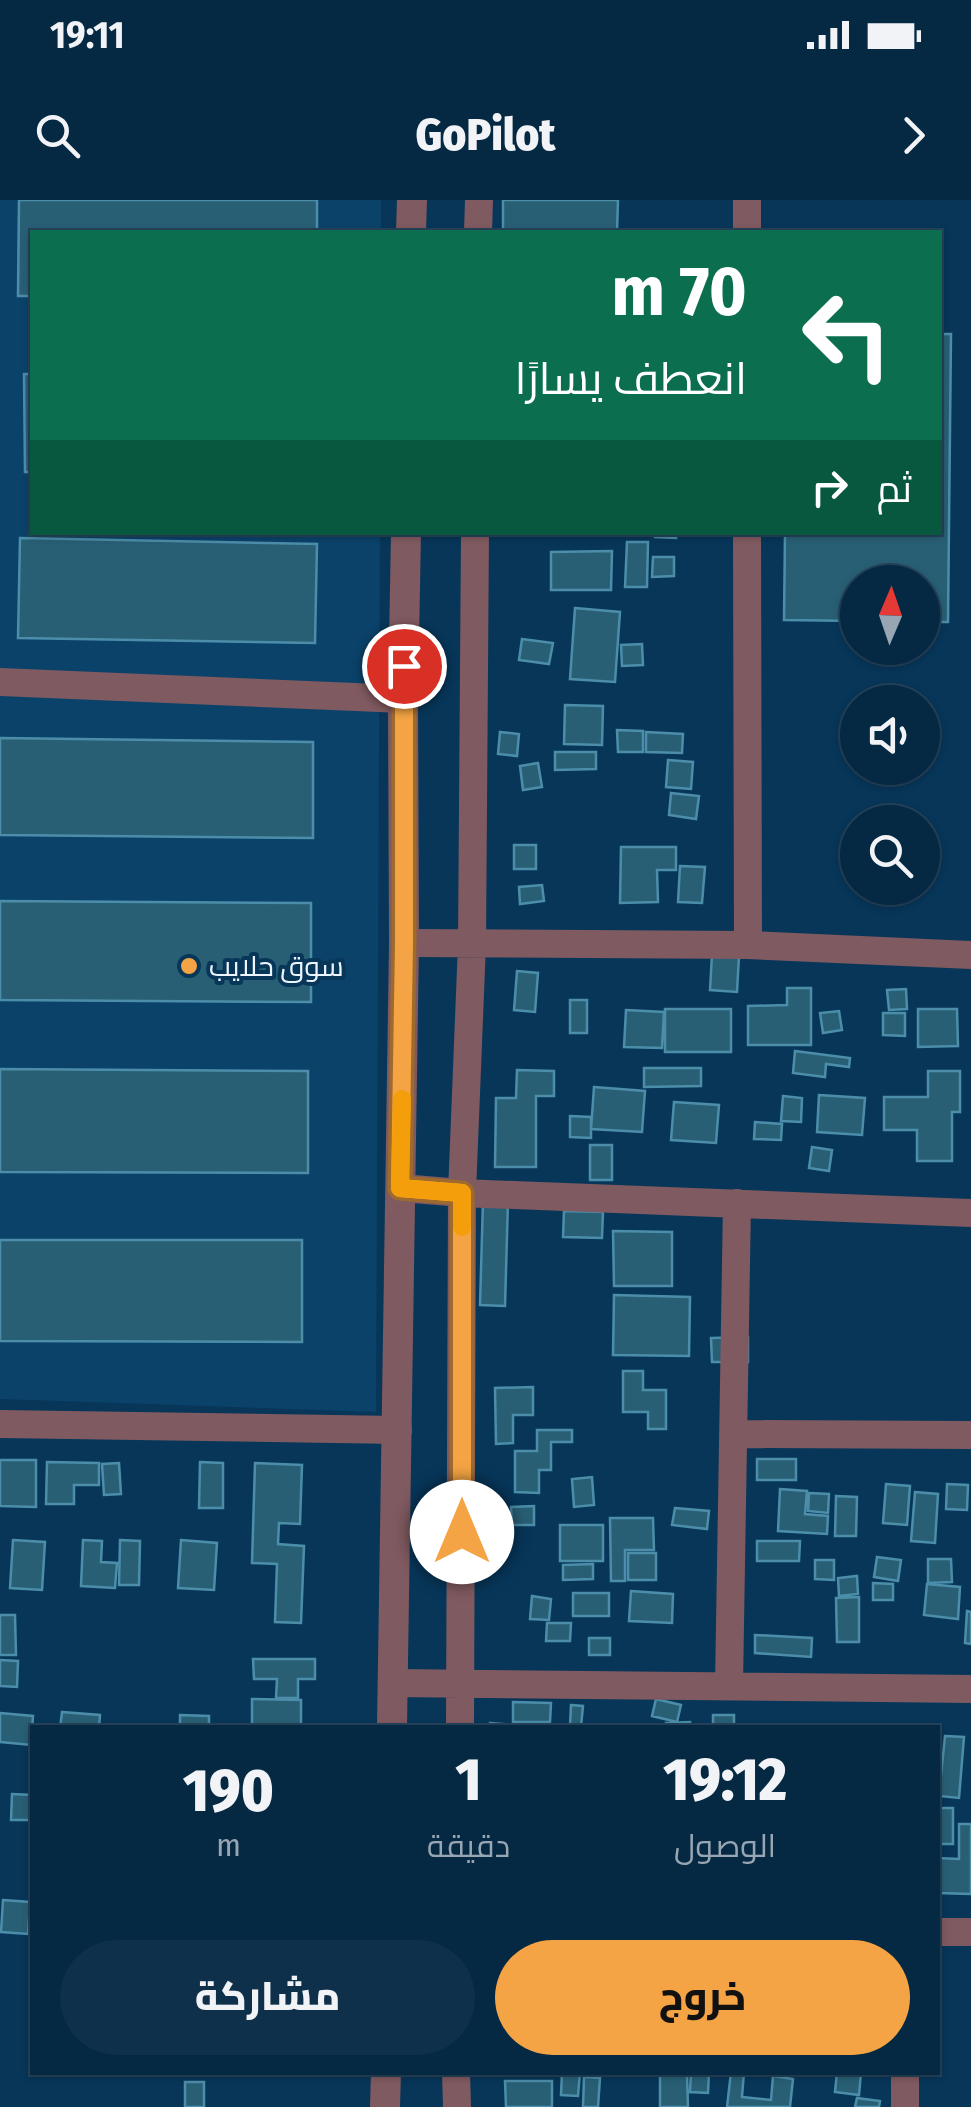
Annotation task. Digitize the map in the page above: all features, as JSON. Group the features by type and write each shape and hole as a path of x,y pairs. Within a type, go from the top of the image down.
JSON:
{"street":[{"path":"411,230 412,200"},
{"path":"478,230 479,200"},
{"path":"747,200 747,230"},
{"path":"392,1725 406,535"},
{"path":"460,1725 462,1193 472,944 475,535"},
{"path":"747,535 748,946"},
{"path":"0,682 403,699"},
{"path":"404,943 748,946 971,955"},
{"path":"400,1188 971,1213"},
{"path":"729,1686 737,1204"},
{"path":"0,1424 398,1430"},
{"path":"734,1434 971,1435"},
{"path":"393,1684 971,1689"},
{"path":"940,1932 971,1932"},
{"path":"386,2075 386,2107"},
{"path":"456,2075 457,2107"},
{"path":"905,2075 905,2107"}],"shaded area":[{"name":"سوق حلايب","path":"0,200 381,200 381,230 30,230 30,535 380,535 376,1412 0,1399"}],"building":[{"path":"19,200 317,200 317,230 30,230 30,296 18,296"},
{"path":"503,200 618,200 617,230 503,230"},
{"path":"942,334 951,334 948,622 940,622 940,565 840,565 840,621 784,620 785,535 942,535"},
{"path":"24,374 30,374 30,472 25,472"},
{"path":"20,538 317,544 315,643 18,638"},
{"path":"627,542 648,542 647,587 625,587"},
{"path":"612,551 611,590 551,590 551,552"},
{"path":"653,557 674,557 674,576 652,577"},
{"path":"575,608 620,612 615,682 570,679"},
{"path":"522,639 553,643 549,664 519,660"},
{"path":"642,644 643,665 622,666 621,645"},
{"path":"565,705 603,706 602,745 564,744"},
{"path":"617,730 643,731 643,752 618,752"},
{"path":"500,732 519,734 517,756 498,754"},
{"path":"646,732 683,734 682,753 646,752"},
{"path":"0,738 313,742 313,838 0,835"},
{"path":"555,752 596,752 596,769 555,770"},
{"path":"668,760 693,762 691,789 666,787"},
{"path":"538,763 542,787 523,790 520,766"},
{"path":"671,793 699,796 696,819 669,815"},
{"path":"514,845 536,845 536,869 514,869"},
{"path":"621,847 676,847 676,870 657,870 658,902 620,903"},
{"path":"680,866 705,867 702,903 678,902"},
{"path":"542,885 544,901 520,904 519,887"},
{"path":"0,901 311,903 311,1002 0,1000"},
{"path":"712,954 739,956 737,992 710,990"},
{"path":"517,971 538,973 535,1012 514,1010"},
{"path":"787,988 811,988 811,1045 748,1045 748,1006 787,1005"},
{"path":"906,989 907,1009 889,1010 887,990"},
{"path":"570,1000 587,1000 587,1033 570,1033"},
{"path":"665,1009 731,1009 731,1052 665,1052"},
{"path":"918,1009 957,1009 958,1046 918,1047"},
{"path":"626,1010 664,1012 662,1048 624,1047"},
{"path":"839,1011 842,1030 823,1033 820,1013"},
{"path":"883,1013 905,1013 905,1036 883,1035"},
{"path":"795,1051 850,1058 849,1067 826,1064 825,1077 793,1073"},
{"path":"644,1068 701,1068 701,1086 644,1087"},
{"path":"0,1069 308,1071 308,1173 0,1172"},
{"path":"517,1070 554,1071 554,1096 536,1096 536,1167 495,1167 496,1098 516,1098"},
{"path":"928,1071 960,1071 960,1112 952,1112 952,1161 917,1161 917,1130 884,1130 884,1097 928,1097"},
{"path":"594,1087 645,1091 642,1132 591,1129"},
{"path":"819,1095 865,1098 862,1135 817,1132"},
{"path":"783,1096 802,1098 801,1122 781,1121"},
{"path":"674,1102 719,1105 716,1143 671,1140"},
{"path":"570,1116 591,1117 591,1138 570,1137"},
{"path":"755,1122 782,1124 781,1140 754,1139"},
{"path":"590,1145 612,1145 612,1180 590,1180"},
{"path":"812,1147 832,1150 829,1171 809,1168"},
{"path":"483,1200 508,1201 505,1306 480,1305"},
{"path":"564,1211 603,1212 602,1238 563,1237"},
{"path":"613,1231 672,1232 672,1286 614,1286"},
{"path":"0,1240 302,1240 302,1342 0,1341"},
{"path":"614,1295 690,1297 689,1356 613,1355"},
{"path":"748,1337 748,1362 712,1362 711,1338"},
{"path":"623,1371 643,1371 643,1390 666,1390 666,1429 648,1429 648,1412 623,1412"},
{"path":"533,1387 533,1415 513,1415 513,1443 496,1444 495,1388"},
{"path":"537,1430 572,1430 572,1442 551,1442 551,1470 539,1470 539,1493 515,1492 515,1451 537,1451"},
{"path":"757,1459 796,1459 796,1480 757,1480"},
{"path":"0,1460 36,1460 36,1507 0,1506"},
{"path":"47,1462 99,1463 99,1485 74,1485 74,1504 46,1504"},
{"path":"200,1462 223,1463 223,1508 199,1508"},
{"path":"119,1463 121,1494 104,1495 102,1464"},
{"path":"255,1463 302,1465 300,1524 279,1523 278,1544 304,1546 301,1623 275,1622 277,1564 252,1563"},
{"path":"592,1477 594,1505 574,1507 572,1479"},
{"path":"886,1484 910,1486 907,1525 883,1523"},
{"path":"947,1484 968,1485 967,1510 946,1509"},
{"path":"780,1489 807,1491 805,1514 828,1516 827,1534 778,1531"},
{"path":"915,1492 938,1494 935,1543 911,1541"},
{"path":"809,1493 829,1494 828,1513 808,1511"},
{"path":"836,1496 857,1497 856,1536 835,1536"},
{"path":"534,1506 534,1525 512,1525 511,1507"},
{"path":"675,1508 709,1511 707,1529 672,1525"},
{"path":"610,1518 653,1518 654,1550 625,1550 625,1581 611,1581"},
{"path":"560,1525 603,1525 603,1561 560,1561"},
{"path":"13,1540 45,1542 42,1590 10,1588"},
{"path":"83,1540 102,1541 101,1562 117,1563 115,1588 81,1586"},
{"path":"120,1540 140,1541 139,1585 119,1585"},
{"path":"181,1540 217,1543 214,1590 178,1588"},
{"path":"757,1541 800,1541 799,1561 757,1561"},
{"path":"628,1553 656,1553 656,1580 628,1580"},
{"path":"877,1557 901,1560 898,1581 874,1577"},
{"path":"928,1559 951,1559 952,1582 928,1583"},
{"path":"815,1560 834,1560 834,1580 815,1579"},
{"path":"593,1564 593,1579 563,1580 563,1565"},
{"path":"857,1576 858,1594 839,1596 838,1578"},
{"path":"873,1583 893,1584 893,1600 873,1600"},
{"path":"927,1584 960,1587 958,1619 924,1615"},
{"path":"631,1591 673,1594 672,1623 629,1621"},
{"path":"573,1593 609,1593 609,1616 573,1616"},
{"path":"532,1596 551,1599 549,1620 530,1619"},
{"path":"859,1597 859,1642 837,1642 836,1598"},
{"path":"967,1611 971,1612 971,1644 965,1643"},
{"path":"0,1615 15,1615 16,1655 0,1655"},
{"path":"547,1623 571,1623 570,1641 546,1641"},
{"path":"755,1635 812,1638 811,1657 755,1653"},
{"path":"589,1638 610,1638 610,1655 589,1655"},
{"path":"253,1659 315,1659 315,1679 298,1679 298,1698 276,1698 277,1679 254,1679"},
{"path":"0,1660 18,1661 17,1687 0,1686"},
{"path":"252,1699 301,1700 301,1725 252,1725"},
{"path":"656,1699 681,1705 677,1722 652,1716"},
{"path":"513,1702 551,1703 550,1722 513,1722"},
{"path":"571,1705 583,1706 581,1725 570,1725"},
{"path":"62,1712 100,1715 99,1725 60,1725"},
{"path":"0,1713 33,1716 30,1745 0,1742"},
{"path":"180,1715 209,1716 209,1725 180,1725"},
{"path":"713,1715 734,1715 734,1725 713,1725"},
{"path":"945,1736 964,1737 959,1798 940,1796"},
{"path":"12,1794 30,1795 30,1820 11,1820"},
{"path":"940,1808 953,1808 953,1844 940,1844"},
{"path":"959,1824 971,1824 971,1894 940,1893 940,1858 959,1859"},
{"path":"3,1900 30,1902 28,1934 1,1932"},
{"path":"562,2075 580,2075 578,2096 561,2095"},
{"path":"660,2075 687,2075 688,2107 660,2107"},
{"path":"691,2075 709,2075 708,2093 690,2092"},
{"path":"731,2075 744,2075 742,2097 771,2100 773,2076 793,2079 790,2107 727,2107"},
{"path":"837,2075 861,2075 859,2095 835,2092"},
{"path":"584,2077 600,2078 598,2107 583,2107"},
{"path":"505,2081 552,2081 552,2107 506,2107"},
{"path":"185,2082 204,2082 204,2107 185,2107"},
{"path":"857,2098 880,2101 879,2107 855,2107"}],"slow traffic":[{"path":"402,1099 400,1188 462,1193 462,1227"}],"place":[{"name":"سوق حلايب","path":"189,966"}],"route":[{"path":"404,666 400,1188 462,1193 462,1532"}]}
